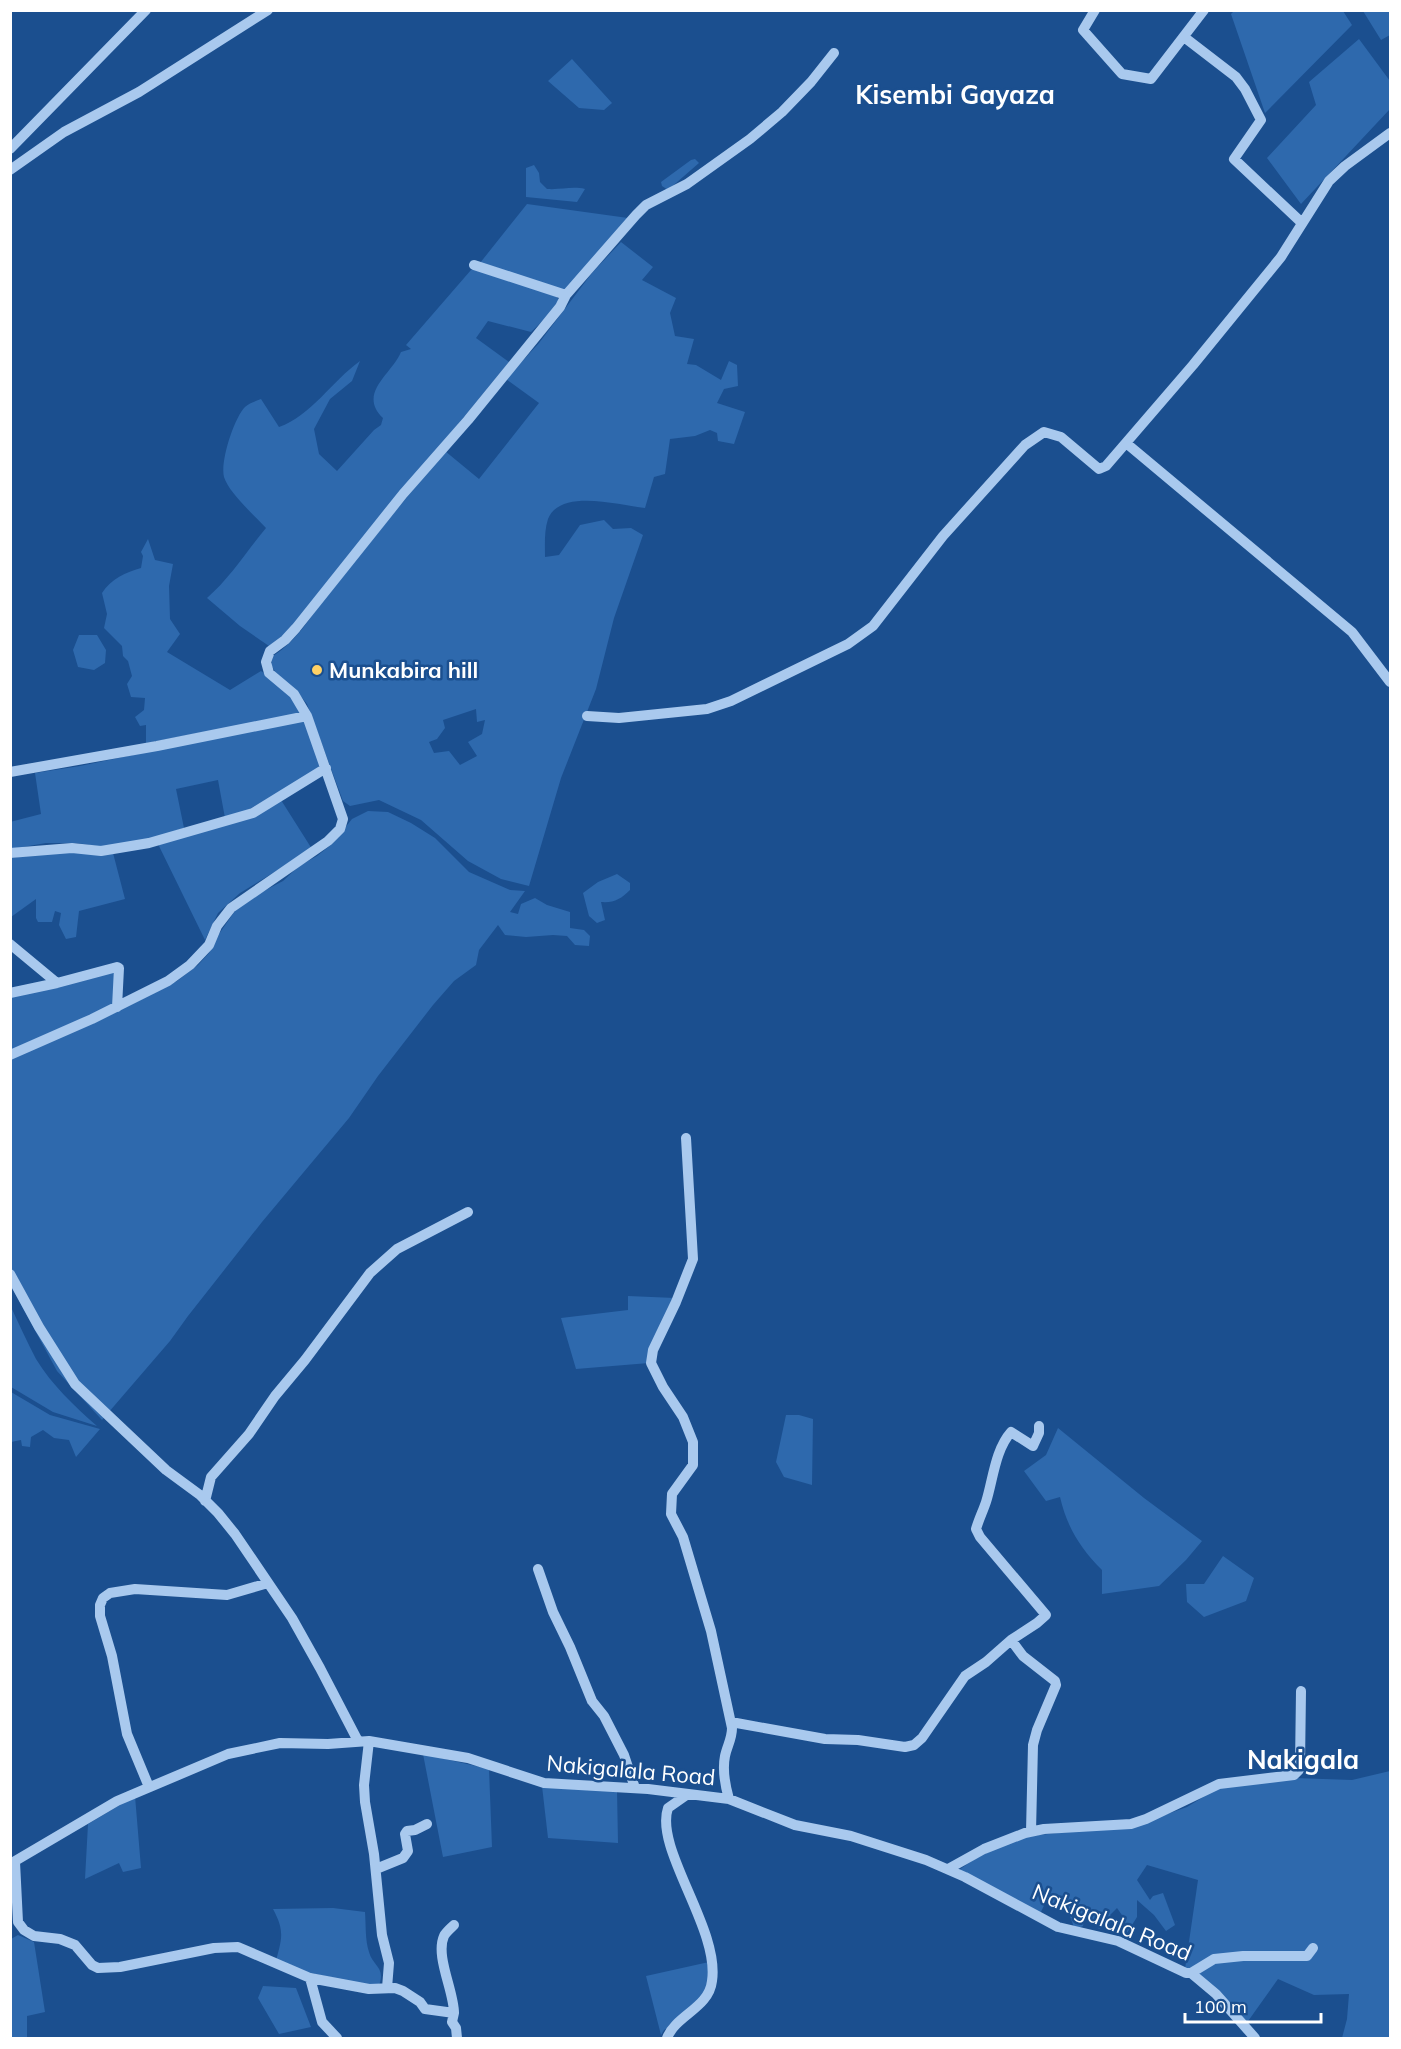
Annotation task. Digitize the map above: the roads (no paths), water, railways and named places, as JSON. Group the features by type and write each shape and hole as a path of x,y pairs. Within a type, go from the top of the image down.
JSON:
{"street":[{"path":"10,149 146,10"},
{"path":"10,170 64,132 139,92 268,10"},
{"path":"1095,10 1083,30 1122,74 1151,79 1204,10"},
{"path":"1184,37 1236,77 1245,89 1261,120 1234,159 1302,223"},
{"path":"10,1055 117,1007 168,981 190,965 209,945 217,926 231,908 334,835 343,819 326,768 307,716 294,694 269,673 266,663 270,651 296,628 403,494 468,420 560,307 566,295 636,215 646,205 687,184 750,140 811,82 834,53"},
{"path":"587,716 619,718 707,709 731,700 848,644 873,626 943,536 1025,444 1044,432 1061,437 1099,469 1106,465 1274,266 1329,181 1345,166 1390,133"},
{"path":"474,265 566,295"},
{"path":"1126,443 1352,632 1390,682"},
{"path":"10,772 307,716"},
{"path":"10,853 72,848 100,851 149,843 253,813 326,768"},
{"path":"10,944 57,983"},
{"path":"10,993 117,967 119,975 117,1007"},
{"path":"686,1138 693,1259 653,1350 651,1363 683,1418 693,1442 693,1465 672,1494 671,1514 683,1537 711,1631 731,1722 732,1737 724,1764 724,1780 729,1800"},
{"path":"205,1500 211,1477 249,1434 275,1396 370,1273 397,1249 468,1212"},
{"path":"10,1274 39,1327 75,1384 166,1470 205,1500 235,1534 307,1644 364,1741 365,1802 376,1869 382,1935 389,1963 387,1988"},
{"path":"731,1722 825,1739 858,1740 905,1747 914,1745 922,1738 965,1676 1046,1615 980,1537 976,1529 996,1461 1008,1436 1011,1432 1033,1446 1039,1433 1039,1426"},
{"path":"538,1569 553,1612 592,1701 604,1716 624,1755 635,1788"},
{"path":"149,1786 127,1734 112,1656 100,1616 100,1605 103,1598 110,1593 135,1590 227,1595 268,1583"},
{"path":"1011,1640 1023,1656 1055,1681 1056,1685 1033,1745 1031,1832"},
{"path":"948,1869 984,1849 1031,1832 1044,1829 1131,1824 1219,1784 1294,1775 1300,1765 1301,1691"},
{"name":"Nakigalala Road","path":"13,1863 117,1801 238,1751 280,1743 328,1744 364,1741 468,1758 544,1783 660,1790 729,1800 795,1825 864,1839 948,1869 1058,1927 1118,1941 1185,1973 1191,1973 1216,1994 1256,2038"},
{"path":"660,1790 669,1808"},
{"path":"667,2038 672,2029 708,1995 713,1970 702,1925 672,1851 666,1820 669,1808 688,1794"},
{"path":"376,1869 403,1858 408,1851 405,1834 427,1824"},
{"path":"13,1863 14,1926 34,1936 60,1939 75,1945 92,1965 98,1968 120,1967 214,1948 238,1947 310,1978 369,1989 403,1990 420,2002 425,2009 454,2013"},
{"path":"454,1925 444,1936 443,1962 454,2013 452,2022 456,2028 457,2038"},
{"path":"1191,1973 1214,1959 1244,1956 1307,1956 1313,1948"},
{"path":"310,1978 322,2022 337,2038"}],"place":[{"name":"Munkabira hill","path":"317,670"}],"district":[{"name":"Kisembi Gayaza","path":"955,95"},
{"name":"Nakigala","path":"1303,1760"}]}
